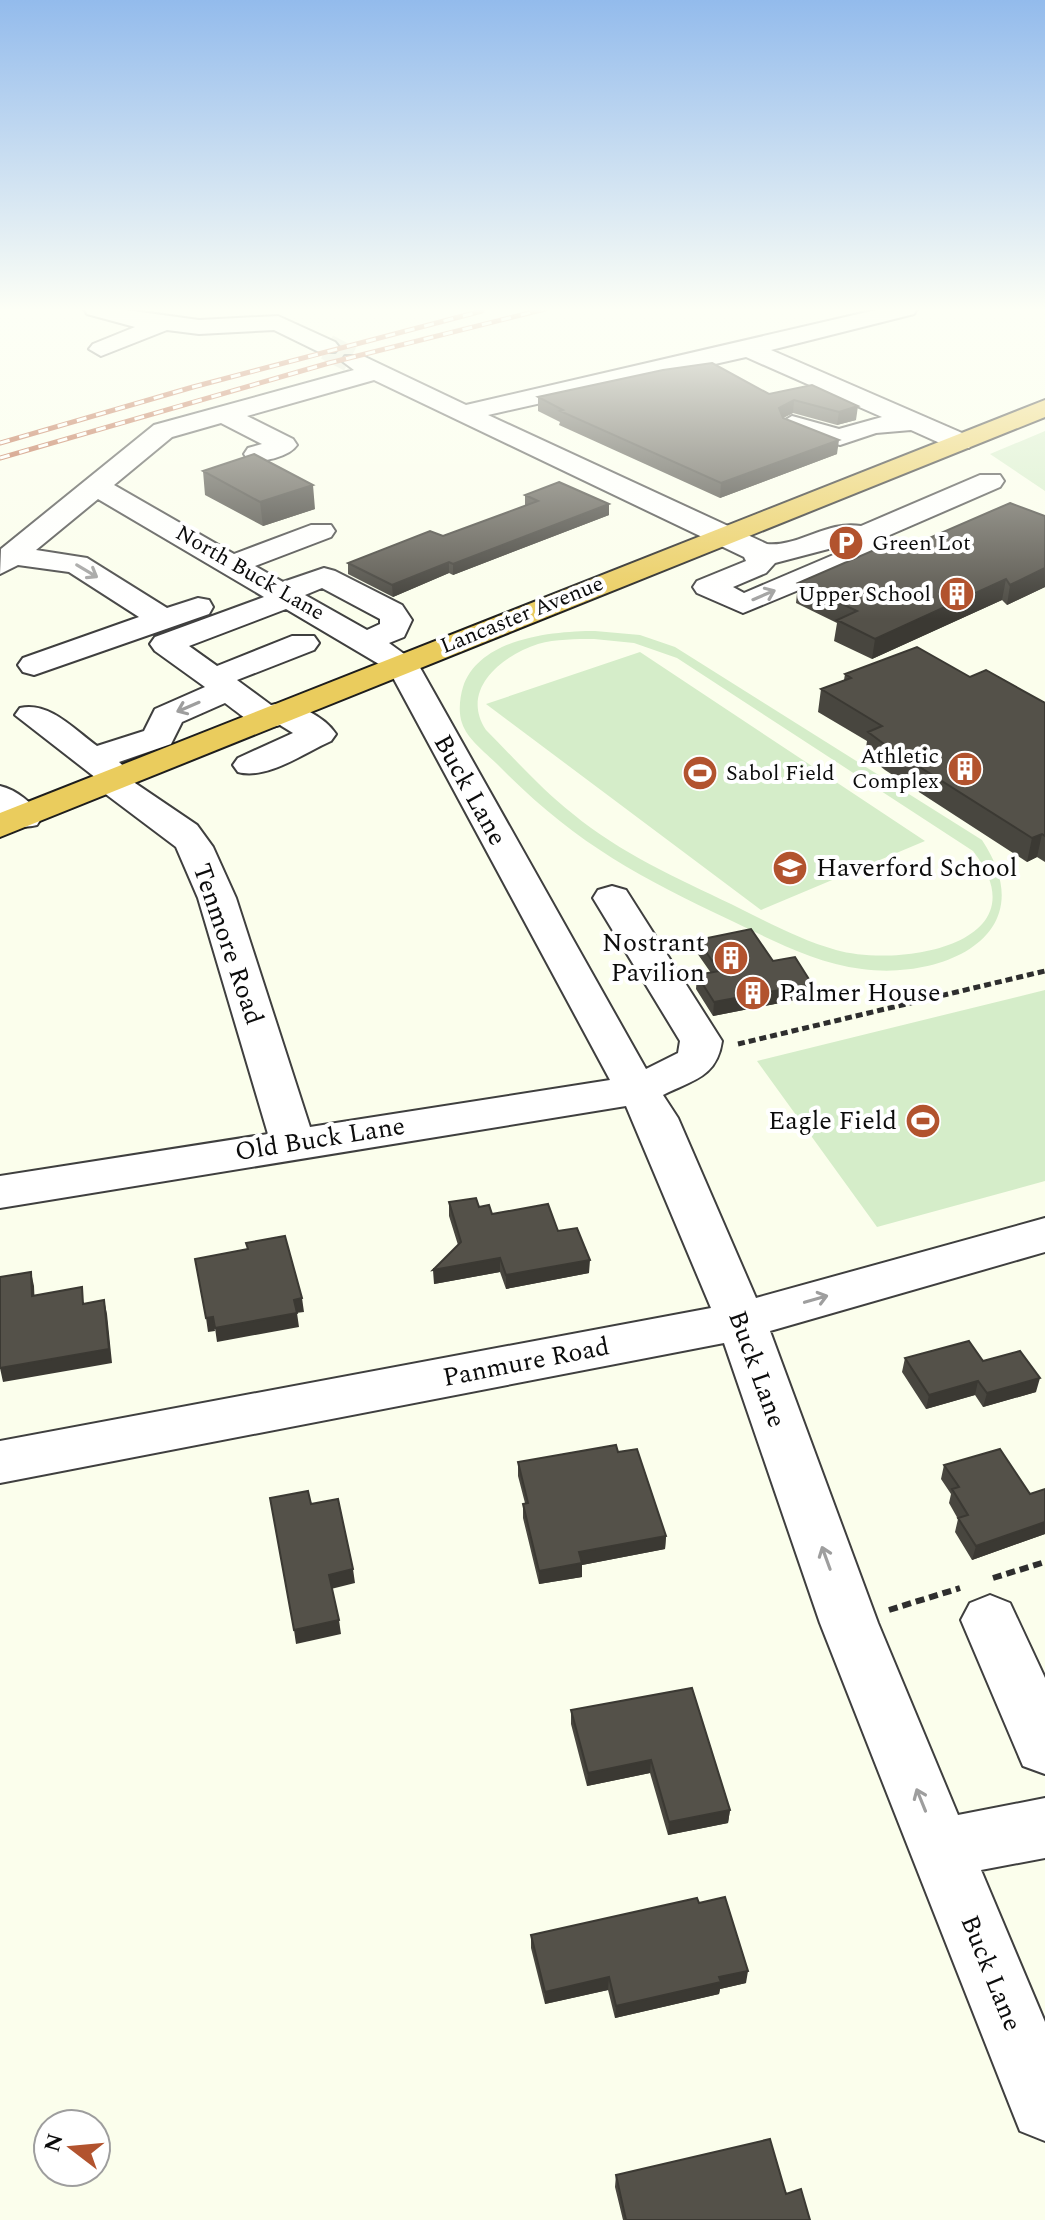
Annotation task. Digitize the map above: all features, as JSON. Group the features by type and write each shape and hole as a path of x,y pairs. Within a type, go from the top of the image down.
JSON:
{"highway":[{"name":"Lancaster Avenue","path":"169,745 276,715 1034,413"},
{"path":"8,813 108,773"}],"street":[{"path":"6,560 163,431 228,413"},
{"path":"463,413 755,551 779,554 844,534 864,535 874,540 873,549 743,604 708,587 756,567 761,561 755,551"},
{"path":"894,413 960,442"},
{"path":"224,414 284,445 257,454"},
{"path":"792,424 840,437 872,426 916,422"},
{"path":"864,535 990,481"},
{"name":"North Buck Lane","path":"96,486 280,591"},
{"path":"234,564 321,531"},
{"path":"6,560 77,564 163,619"},
{"path":"34,665 163,619 280,591 324,577 391,612 397,620 393,630 367,642 402,664"},
{"path":"250,765 333,732 276,715 221,684 166,644 280,591"},
{"path":"108,773 169,745 167,716 221,684 303,643"},
{"name":"Buck Lane","path":"402,664 625,1070 641,1089 741,1321 849,1623 1029,2019 1045,2106"},
{"name":"Tenmore Road","path":"32,715 184,833 194,847 217,898 293,1143"},
{"name":"Old Buck Lane","path":"0,1192 641,1089 698,1060 701,1041 612,898"},
{"name":"Panmure Road","path":"0,1462 741,1321 1045,1235"},
{"path":"982,1595 1045,1746"},
{"path":"952,1846 1045,1828"}],"path":[{"path":"729,1046 1045,971"},
{"path":"849,1623 982,1595 1045,1562"}],"green space":[{"path":"1045,431 1045,491 990,454"},
{"path":"595,631 640,635 675,647 982,840 998,873 1001,902 993,925 976,944 953,958 924,967 893,971 845,966 795,950 697,904 635,872 579,836 477,745 464,729 460,700 472,671 484,658 501,648 539,636","holes":["559,640 634,643 677,658 973,851 990,883 991,908 978,928 956,942 926,951 895,955 863,955 809,941 670,874 610,841 550,794 486,730 479,715 481,688 499,665 511,656 538,644"]},
{"name":"Sabol Field","path":"640,652 925,841 761,910 486,704"},
{"name":"Eagle Field","path":"1045,990 1045,1181 877,1227 757,1061"}],"building":[{"path":"564,413 781,413 783,418 839,440 721,483"},
{"path":"254,454 313,485 260,502 203,471"},
{"path":"559,482 609,504 392,585 348,563 430,531 443,536 538,501 525,495"},
{"path":"1010,503 1045,516 1045,568 1010,585 1006,579 875,639 837,620 857,611 798,583 881,547 895,553"},
{"name":"Athletic Complex","path":"917,647 970,677 986,670 1045,703 1045,836 1042,834 1032,838 888,747 868,732 882,726 821,689 851,678 845,674"},
{"path":"751,929 773,961 795,957 812,984 714,1002 697,975 719,971 698,940"},
{"path":"476,1198 479,1207 489,1205 492,1214 548,1204 558,1231 577,1228 590,1260 506,1275 500,1258 433,1270 461,1242 449,1202"},
{"path":"285,1236 302,1298 294,1300 297,1313 215,1328 213,1317 206,1318 195,1259 248,1249 246,1243"},
{"path":"31,1272 32,1296 82,1287 83,1304 104,1300 109,1349 0,1368 0,1277"},
{"path":"969,1341 983,1361 1020,1351 1040,1378 987,1393 978,1381 929,1395 905,1358"},
{"path":"616,1445 618,1452 637,1449 666,1536 579,1552 582,1563 539,1571 523,1504 528,1503 518,1462"},
{"path":"1000,1449 1030,1494 1045,1489 1045,1522 976,1546 958,1518 968,1515 952,1489 959,1487 944,1465"},
{"path":"308,1491 311,1504 338,1499 353,1569 329,1575 339,1620 294,1630 270,1498"},
{"path":"692,1688 730,1810 669,1822 651,1760 588,1773 571,1710"},
{"path":"725,1897 748,1971 719,1977 721,1982 616,2006 609,1977 545,1992 531,1935 697,1898 699,1903"},
{"path":"770,2139 786,2194 801,2189 810,2220 626,2220 616,2175"}],"railway":[{"path":"0,443 105,413"},
{"path":"0,458 157,413"}],"place":[{"name":"Green Lot","path":"846,543"},
{"name":"Upper School","path":"957,594"},
{"name":"Athletic Complex","path":"965,769"},
{"name":"Sabol Field","path":"700,773"},
{"name":"Haverford School","path":"790,868"},
{"name":"Nostrant Pavilion","path":"731,958"},
{"name":"Palmer House","path":"753,993"},
{"name":"Eagle Field","path":"923,1121"}]}
